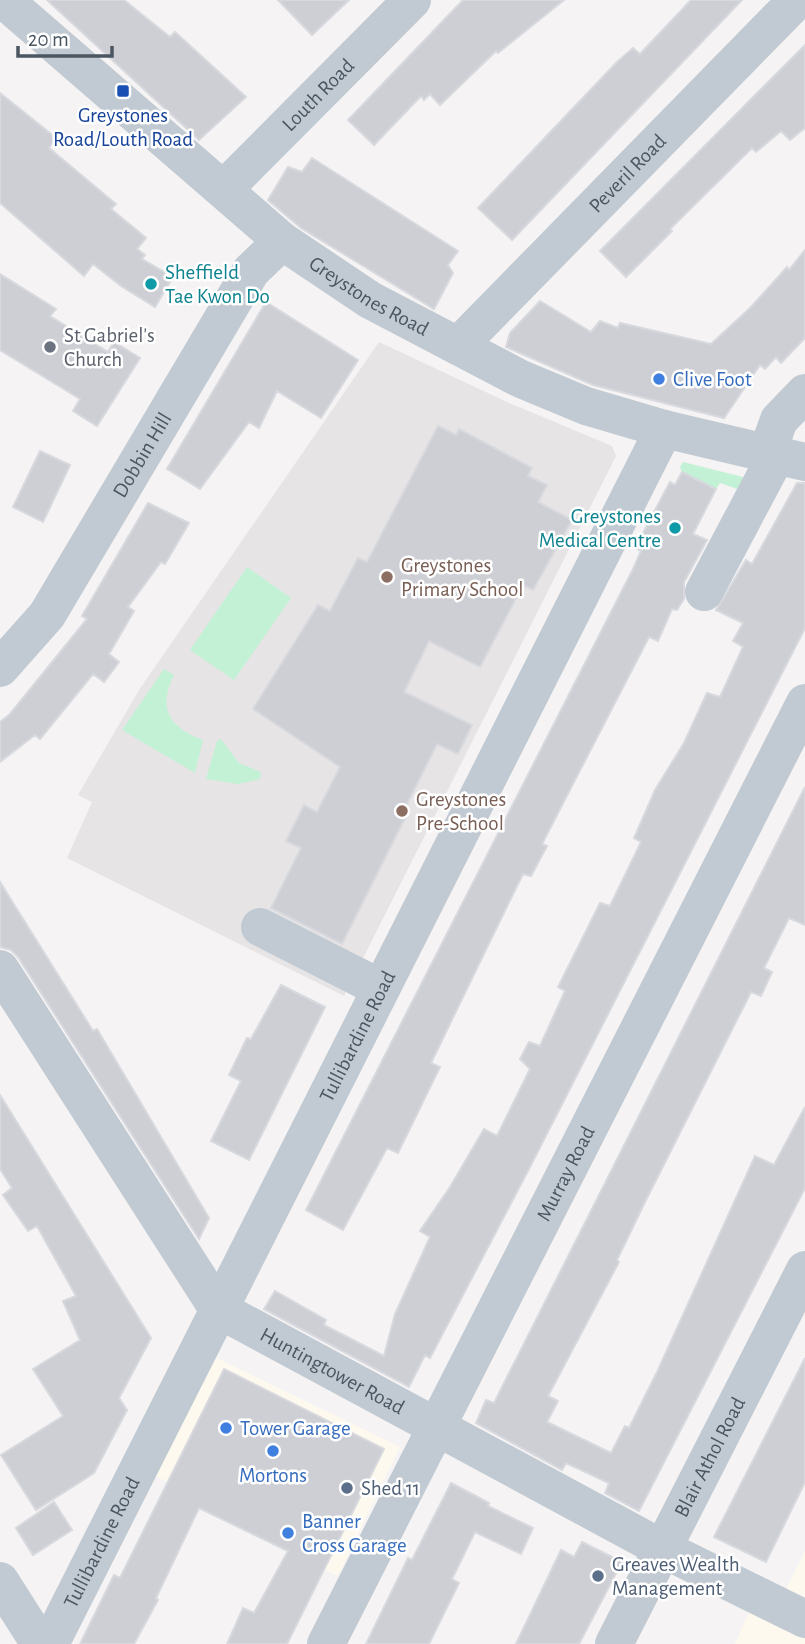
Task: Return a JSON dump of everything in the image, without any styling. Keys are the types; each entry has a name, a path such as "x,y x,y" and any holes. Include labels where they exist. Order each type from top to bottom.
{"street":[{"name":"Louth Road","path":"224,189 412,0"},
{"name":"Peveril Road","path":"457,346 797,0"},
{"name":"Greystones Road","path":"12,9 282,241 370,300 521,379 586,406 664,429 783,457"},
{"name":"Dobbin Hill","path":"0,667 47,615 251,271 282,241"},
{"path":"704,592 783,457 779,420 805,393"},
{"name":"Tullibardine Road","path":"50,1644 664,429"},
{"name":"Murray Road","path":"326,1644 805,703"},
{"path":"260,927 380,988"},
{"name":"Huntingtower Road","path":"0,969 218,1309 661,1548 805,1619"},
{"name":"Blair Athol Road","path":"614,1644 805,1270"},
{"path":"0,1581 40,1644"}],"shaded area":[{"name":"Greystones Primary School","path":"379,342 507,402 612,446 616,456 344,996 67,858 92,802 78,795 139,690"},
{"path":"211,1355 400,1447 338,1576 214,1516 218,1506 153,1475"},
{"path":"805,1551 805,1644 735,1644 754,1600 775,1610"}],"green space":[{"path":"683,462 747,478 740,490 720,483 716,489 682,472 680,467"},
{"path":"247,567 291,598 234,680 190,650"},
{"path":"164,669 174,675 167,698 170,716 182,730 203,740 195,773 122,730"},
{"path":"221,739 239,763 261,772 260,779 238,784 206,779 217,741"}],"building":[{"path":"47,0 124,0 170,37 175,32 246,97 199,140"},
{"path":"278,0 349,0 312,35"},
{"path":"463,0 564,0 498,53 496,51 440,105 430,94 424,100 421,96 374,145 348,120"},
{"path":"691,0 742,0 512,240 478,208 617,62 633,48 640,54"},
{"path":"805,45 805,128 790,140 781,131 756,152 752,148 626,277 600,251"},
{"path":"0,93 56,138 49,148 116,204 111,209 146,238 137,249 145,255 142,259 173,277 155,307 121,286 93,264 84,276 0,203"},
{"path":"312,158 458,251 448,265 453,273 434,309 301,228 268,200 288,167 302,172"},
{"path":"805,250 805,338 781,363 776,357 765,369 760,365 724,418 593,385 506,347 510,333 540,301 591,332 600,321 618,328 620,323 711,344 750,308 787,267 789,270"},
{"name":"St Gabriel's Church","path":"0,274 56,309 50,316 108,352 114,342 140,358 97,426 73,411 80,399 0,350"},
{"path":"266,302 358,360 321,418 277,391 259,428 249,422 200,489 167,469"},
{"path":"438,426 456,435 459,429 532,468 528,476 547,485 538,502 572,520 533,590 523,585 480,667 429,641 404,692 472,725 458,754 437,744 402,814 406,816 342,944 271,908 301,848 286,841 304,805 317,812 340,767 253,709 318,605 330,611 358,558 367,562"},
{"path":"40,451 70,465 43,522 13,507"},
{"path":"682,472 716,489 693,534 707,540 684,582 684,599 677,610 672,609 658,641 649,637 542,844 547,846 531,876 523,874 496,929 431,1063 440,1067 398,1153 387,1148 343,1230 306,1210 633,569 641,551 635,548 670,482 675,485"},
{"path":"797,483 805,483 805,628 530,1167 430,1358 425,1355 409,1387 264,1309 275,1291 326,1320 324,1325 384,1356 395,1314 430,1237 420,1231 484,1129 497,1136 530,1069 520,1059 529,1042 540,1046 565,991 558,987 600,903 610,906 641,842 634,838 655,790 684,743 707,693 720,697 743,647 733,641 743,623 716,610 746,560 752,564"},
{"path":"148,503 189,523 165,564 161,562 128,607 134,611 109,654 119,662 104,682 93,674 40,739 35,735 0,762 0,722 10,714 87,619 82,616"},
{"path":"805,787 805,925 789,918 764,968 772,972 761,996 751,992 645,1202 617,1260 619,1262 548,1396 558,1401 547,1422 611,1453 625,1426 629,1428 658,1370 755,1156 774,1165 805,1107 805,1188 639,1511 605,1493 609,1483 566,1463 562,1470 476,1423 486,1400 494,1403"},
{"path":"0,882 93,1031 97,1029 209,1218 199,1239 18,957 11,950 0,947"},
{"path":"281,985 325,1007 249,1160 211,1141 241,1081 229,1075 247,1038 251,1039"},
{"path":"0,1095 151,1338 119,1398 127,1410 94,1473 36,1510 1,1455 63,1416 33,1369 80,1340 63,1301 76,1296 37,1226 28,1231 3,1195 12,1188 0,1169"},
{"path":"805,1358 805,1482 766,1562 714,1537"},
{"path":"224,1369 384,1449 287,1644 227,1644 243,1608 254,1613 288,1551 199,1508 156,1598 158,1600 134,1644 80,1644 114,1575 120,1578"},
{"path":"451,1483 489,1503 488,1506 533,1528 521,1554 475,1532 452,1579 459,1583 429,1644 366,1644 408,1558 412,1560"},
{"path":"54,1502 72,1530 33,1555 16,1528"},
{"path":"582,1542 622,1562 579,1644 516,1644 561,1550 574,1557"}],"place":[{"name":"Greystones Road/Louth Road","path":"123,91"},
{"name":"Sheffield Tae Kwon Do","path":"151,284"},
{"name":"St Gabriel's Church","path":"50,347"},
{"name":"Clive Foot","path":"659,379"},
{"name":"Greystones Medical Centre","path":"675,528"},
{"name":"Greystones Primary School","path":"387,577"},
{"name":"Greystones Pre-School","path":"402,811"},
{"name":"Tower Garage","path":"226,1428"},
{"name":"Mortons","path":"273,1451"},
{"name":"Shed 11","path":"347,1488"},
{"name":"Banner Cross Garage","path":"288,1533"},
{"name":"Greaves Wealth Management","path":"598,1576"}]}
